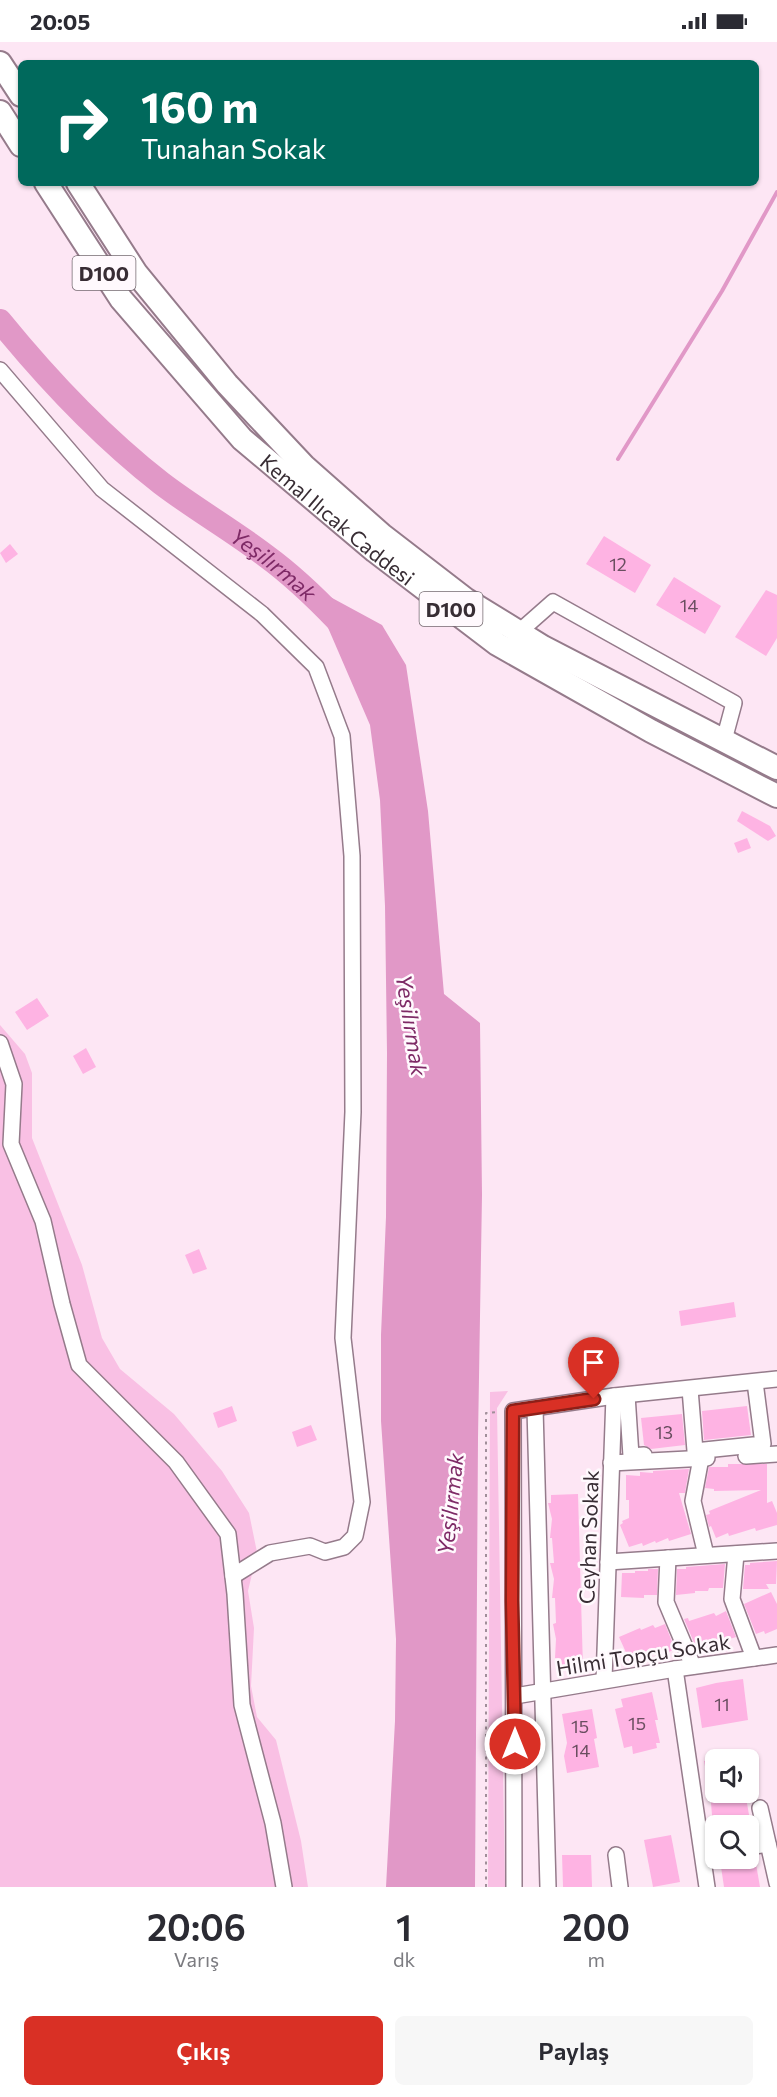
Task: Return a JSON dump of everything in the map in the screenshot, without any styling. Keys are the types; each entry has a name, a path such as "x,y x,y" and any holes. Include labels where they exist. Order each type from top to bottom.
{"highway":[{"path":"0,63 18,90"},
{"path":"0,112 18,140"},
{"name":"Kemal Ilıcak Caddesi","path":"48,186 122,299 242,440 375,550 497,644 651,731 777,796"},
{"name":"Kemal Ilıcak Caddesi","path":"80,186 136,273 227,384 304,466 382,535 465,599 543,647 777,768"}],"street":[{"path":"0,370 102,489 262,614 316,667 342,736 352,856 352,1112 343,1338 362,1502 355,1536 344,1547 325,1552 310,1546 270,1553 233,1575"},
{"path":"519,632 553,602 734,704 724,740"},
{"path":"0,1043 14,1084 11,1144 43,1221 79,1365 176,1462 228,1534 242,1705 273,1823 284,1887"},
{"path":"514,1887 513,1411 621,1396 755,1382 776,1382"},
{"path":"611,1463 764,1444 755,1382"},
{"path":"690,1389 698,1454 693,1501 706,1555"},
{"path":"621,1396 631,1456 777,1454"},
{"name":"Ceyhan Sokak","path":"604,1680 611,1463 621,1396"},
{"path":"535,1408 548,1887"},
{"path":"608,1562 777,1551"},
{"path":"735,1554 732,1599 754,1658"},
{"path":"668,1558 666,1602 693,1666"},
{"name":"Hilmi Topçu Sokak","path":"515,1696 693,1666 777,1655"},
{"path":"675,1669 707,1887"},
{"path":"760,1808 777,1883"},
{"path":"759,1845 768,1844"},
{"path":"616,1855 620,1887"}],"path":[{"path":"486,1887 486,1413 513,1411"}],"shaded area":[{"path":"0,1025 25,1054 32,1073 32,1138 82,1265 102,1338 120,1369 174,1414 222,1471 249,1513 260,1567 252,1574 248,1591 254,1628 251,1686 257,1717 276,1740 301,1841 308,1887 0,1887"},
{"path":"508,1391 497,1408 505,1887 488,1887 490,1392"}],"water":[{"path":"310,586 382,625 406,665 428,811 444,994 480,1023 482,1195 475,1887 386,1887 395,1721 396,1639 381,1421 387,1053 385,906 380,800 370,725"}],"building":[{"path":"604,536 651,565 635,593 586,564"},
{"path":"10,544 18,554 6,563 0,553"},
{"path":"674,577 721,606 705,634 656,605"},
{"path":"766,590 777,595 777,638 766,656 735,637"},
{"path":"742,811 770,826 776,836 768,841 737,821"},
{"path":"747,838 751,848 738,853 734,843"},
{"path":"37,998 49,1016 27,1030 15,1012"},
{"path":"86,1048 96,1067 83,1074 73,1056"},
{"path":"199,1249 207,1269 193,1274 185,1255"},
{"path":"734,1302 736,1317 681,1326 679,1311"},
{"path":"232,1406 237,1421 218,1428 213,1413"},
{"path":"747,1406 751,1435 704,1440 702,1411"},
{"path":"682,1414 685,1445 651,1449 644,1445 641,1418"},
{"path":"311,1425 317,1440 297,1447 292,1432"},
{"path":"728,1464 767,1464 767,1503 772,1501 777,1513 777,1525 756,1531 755,1528 729,1536 728,1533 716,1538 711,1526 709,1527 706,1515 710,1514 709,1511 761,1490 714,1491 714,1489 705,1488 709,1467 728,1467"},
{"path":"689,1469 685,1493 679,1493 691,1534 669,1541 668,1538 643,1546 642,1543 629,1547 620,1525 622,1521 629,1518 626,1475 640,1476 640,1472"},
{"path":"578,1494 583,1668 559,1669 559,1658 555,1658 556,1639 553,1624 556,1623 555,1598 552,1598 554,1579 550,1563 554,1563 552,1538 550,1538 552,1519 548,1503 551,1503 551,1495"},
{"path":"777,1561 776,1584 766,1584 769,1589 743,1589 745,1565"},
{"path":"725,1564 723,1588 709,1588 708,1591 676,1595 677,1569"},
{"path":"648,1569 658,1569 657,1595 644,1595 644,1598 621,1597 622,1573 648,1571"},
{"path":"771,1592 777,1604 777,1629 765,1634 764,1631 756,1634 744,1604"},
{"path":"726,1611 736,1637 730,1639 728,1636 703,1645 702,1642 695,1645 684,1619 688,1618 689,1621 714,1613 716,1616"},
{"path":"665,1624 675,1649 669,1652 667,1648 629,1659 619,1637 640,1628 641,1630 653,1625 655,1628"},
{"path":"743,1679 748,1720 702,1728 696,1688"},
{"path":"652,1692 660,1743 656,1743 657,1748 633,1754 632,1746 624,1748 615,1709 623,1707 621,1699"},
{"path":"592,1709 599,1767 567,1773 564,1756 567,1743 562,1714"},
{"path":"711,1803 747,1803 749,1815 712,1815"},
{"path":"671,1835 680,1882 653,1887 644,1840"},
{"path":"562,1855 591,1855 592,1887 563,1887"},
{"path":"721,1869 757,1869 760,1887 724,1887"}],"waterway":[{"path":"618,459 722,291 777,192"},
{"name":"Yeşilırmak","path":"0,321 56,386 117,446 174,493 276,563 337,620"}],"route":[{"path":"515,1744 512,1601 513,1411 594,1399"}]}
